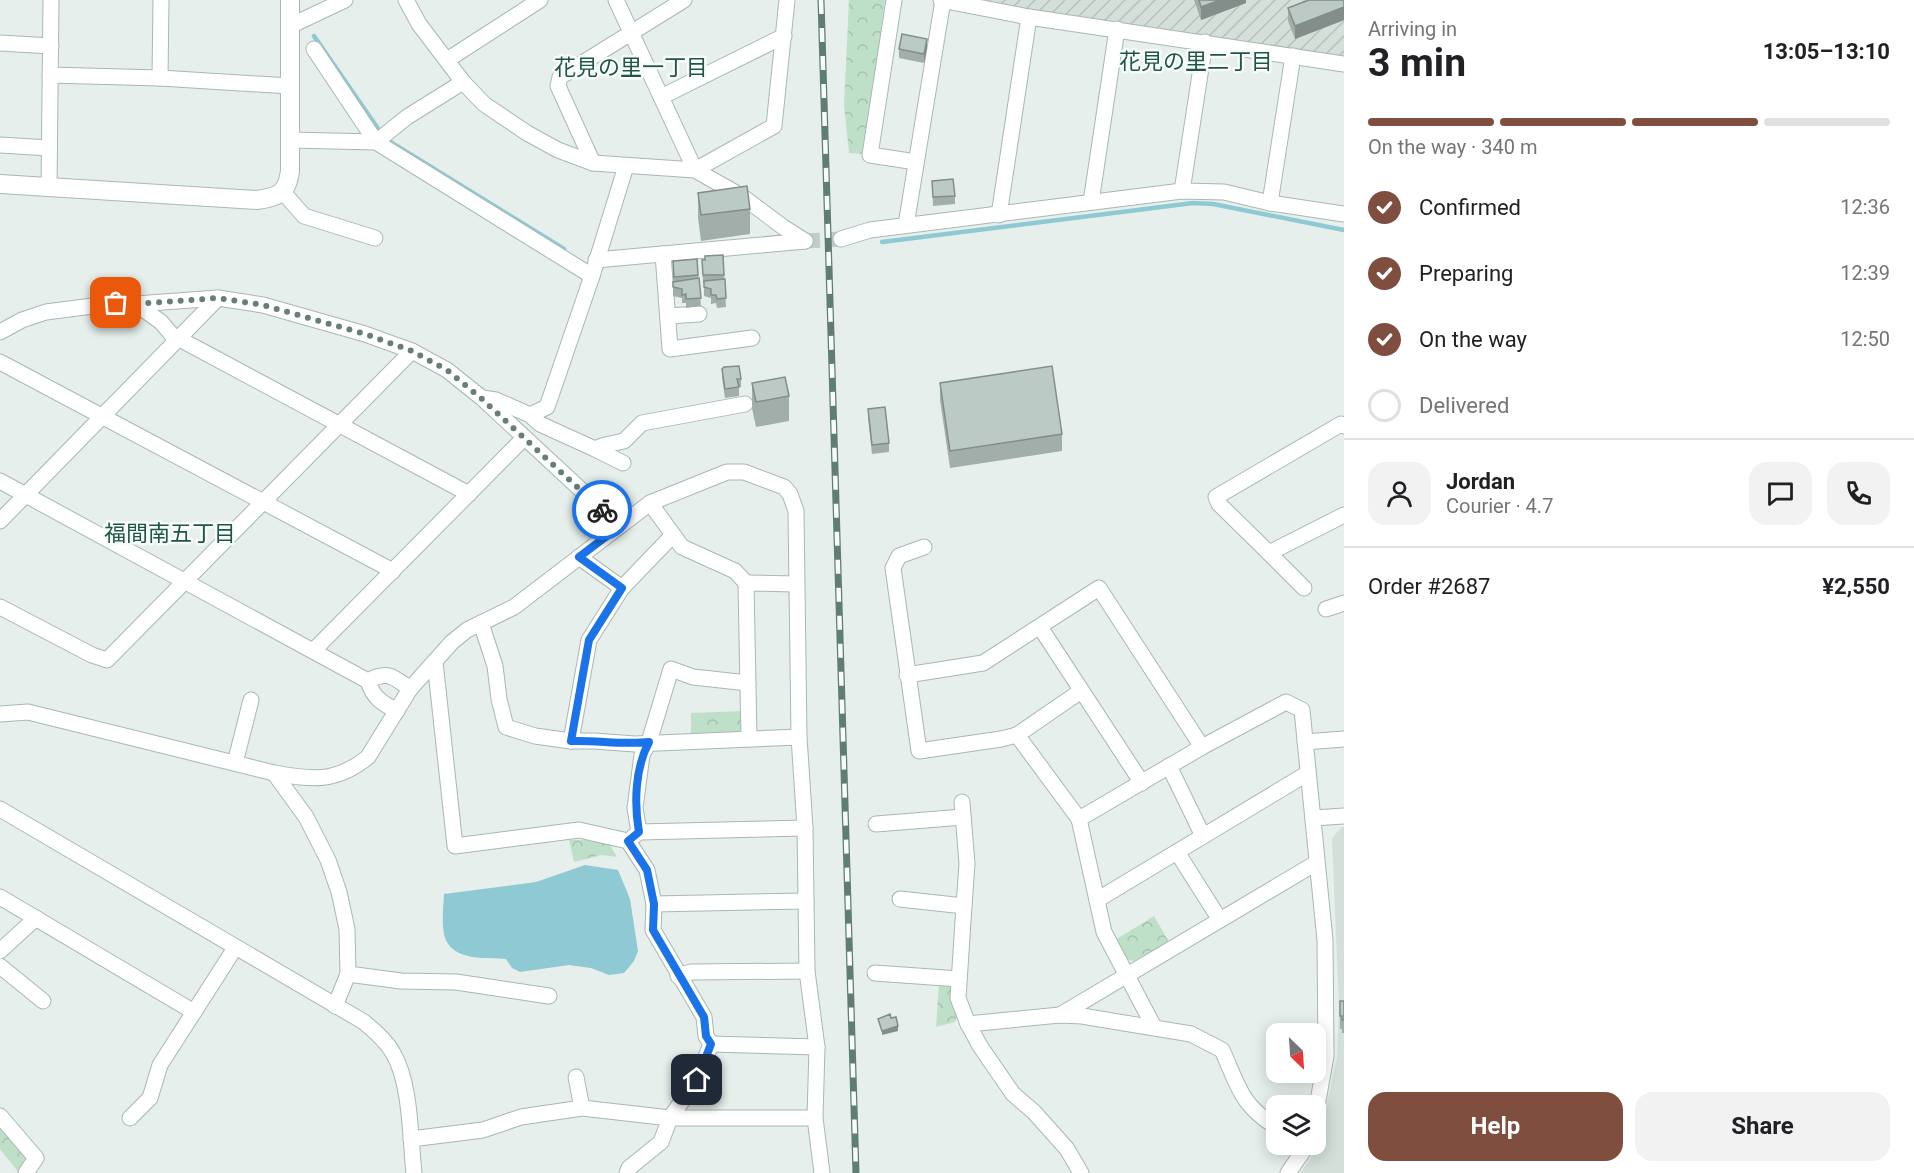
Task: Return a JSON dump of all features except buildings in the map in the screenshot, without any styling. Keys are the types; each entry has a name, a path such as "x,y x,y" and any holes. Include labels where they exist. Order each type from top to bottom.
{"street":[{"path":"49,188 51,0"},
{"path":"160,78 161,0"},
{"path":"0,184 256,200 272,198 283,192 289,177 290,0"},
{"path":"290,26 345,0"},
{"path":"406,0 419,24 463,82 484,104 527,133 558,150 593,163 695,170 742,197 805,241 596,260"},
{"path":"447,60 540,0"},
{"path":"616,0 695,170"},
{"path":"593,163 558,86 560,77 684,0"},
{"path":"695,170 774,126 787,0"},
{"path":"894,0 870,155 916,162"},
{"path":"906,225 942,0 1029,16 1344,64"},
{"path":"999,215 1029,16"},
{"path":"1091,202 1117,28"},
{"path":"661,98 784,36"},
{"path":"1182,191 1204,42"},
{"path":"0,43 51,46"},
{"path":"314,49 376,142 592,276"},
{"path":"1270,203 1293,56"},
{"path":"50,75 160,78 290,86"},
{"path":"290,141 376,142 407,117 463,82"},
{"path":"0,145 49,148"},
{"path":"530,415 547,406 592,276 626,166"},
{"path":"841,239 870,230 1182,191 1224,192 1270,203 1344,214"},
{"path":"283,192 304,216 375,238"},
{"path":"663,254 670,349 752,338"},
{"path":"0,521 218,298"},
{"path":"0,332 22,320 46,312 116,303 136,304 218,298 263,305 365,334 412,351 447,370 482,399 620,526"},
{"path":"136,304 161,322 178,339 469,494"},
{"path":"668,316 699,314"},
{"path":"0,606 92,655 107,660 412,351"},
{"path":"0,362 393,571"},
{"path":"482,399 496,400 530,415 540,424 623,463"},
{"path":"595,450 605,445 624,441 642,423 745,404"},
{"path":"1304,588 1219,504 1216,497 1341,424 1344,426"},
{"path":"314,650 524,438"},
{"path":"0,714 28,712 274,773 306,779 324,778 360,764 368,757 410,689 452,642 467,630 514,607 650,503 727,472 744,472 784,487 790,494 796,511 799,737 805,828 807,971 817,1047 815,1118 822,1173"},
{"path":"0,481 368,681 372,693 398,711"},
{"path":"650,503 682,547 735,571 746,583 749,739"},
{"path":"1269,553 1344,515"},
{"path":"571,741 589,640 622,588 673,536"},
{"path":"924,547 899,556 893,568 919,752 1017,735 1081,691"},
{"path":"579,557 622,588"},
{"path":"746,583 796,584"},
{"path":"907,675 983,663 1099,588 1202,747"},
{"path":"1326,609 1344,603"},
{"path":"481,623 495,666 499,699 506,727 535,736 571,741 635,744 799,737"},
{"path":"1040,627 1142,783"},
{"path":"435,662 455,846 579,830 634,837 805,828"},
{"path":"711,1044 706,1036 704,1017 653,930 654,904 647,870 634,837 635,808 642,755 649,742 671,669 693,677 748,683"},
{"path":"368,681 380,674 388,675 410,689"},
{"path":"235,763 251,700"},
{"path":"1078,819 1202,747 1286,702 1302,710 1325,940 1326,1056 1319,1095"},
{"path":"1017,735 1078,819 1104,932 1154,1027"},
{"path":"1305,742 1344,739"},
{"path":"1169,766 1203,836"},
{"path":"274,773 306,817 328,860 339,892 347,929 348,974 335,1006"},
{"path":"1097,900 1308,773"},
{"path":"0,809 364,1022 380,1036 393,1052 404,1075 414,1173"},
{"path":"876,824 962,809 967,864 958,998 980,1046 1012,1094 1034,1112 1068,1149 1081,1173"},
{"path":"1313,819 1344,816"},
{"path":"1177,852 1220,920"},
{"path":"1060,1015 1316,863"},
{"path":"0,897 194,1012"},
{"path":"900,898 964,906"},
{"path":"654,904 806,901"},
{"path":"0,951 36,918"},
{"path":"130,1118 150,1098 160,1065 235,948"},
{"path":"0,966 43,1001"},
{"path":"678,976 691,972 807,971"},
{"path":"875,973 959,979"},
{"path":"348,974 401,981 456,982 549,996"},
{"path":"968,1024 1060,1015 1082,1016 1191,1034 1222,1050 1243,1099 1266,1120"},
{"path":"711,1044 817,1047"},
{"path":"627,1173 629,1168 661,1142 670,1119 697,1080 711,1044"},
{"path":"576,1077 582,1108"},
{"path":"411,1139 483,1130 521,1117 582,1108 670,1119 815,1118"},
{"path":"0,1116 36,1158 26,1173"},
{"path":"1288,1173 1300,1155"}],"shaded area":[{"path":"966,0 1344,0 1344,59"},
{"path":"1344,827 1344,1173 1300,1173 1314,1155 1326,1155 1326,1107 1337,1058 1339,1008 1332,838"}],"green space":[{"path":"849,0 885,0 864,154 849,153 844,105"},
{"path":"743,711 743,728 737,733 691,735 691,713"},
{"path":"569,840 585,840 610,845 617,857 602,855 574,862"},
{"path":"1154,916 1169,942 1134,961 1127,960 1115,940"},
{"path":"939,984 951,985 951,1002 957,1016 955,1022 936,1027"},
{"path":"0,1127 25,1154 27,1160 19,1173 0,1149"}],"water":[{"path":"585,865 618,870 630,899 638,951 634,961 624,973 609,975 591,968 569,965 520,972 512,968 506,959 468,956 457,952 446,939 443,930 444,894 536,882"}],"waterway":[{"path":"314,36 379,130 392,143 564,249"},
{"path":"882,242 1193,203 1213,204 1344,230"}],"tunnel":[{"path":"805,241 841,239"}],"railway":[{"path":"821,0 856,1173"}],"way so far":[{"path":"116,303 136,304 218,298 263,305 365,334 412,351 447,370 482,399 602,510"}],"district":[{"name":"花見の里二丁目","path":"1196,61"},
{"name":"花見の里一丁目","path":"631,67"},
{"name":"福間南五丁目","path":"170,533"}],"route":[{"path":"602,510 620,526 579,557 622,588 589,640 571,741 635,744 649,742 642,755 635,808 639,832 628,841 647,870 654,904 653,930 704,1017 706,1036 711,1044 697,1080"}]}
